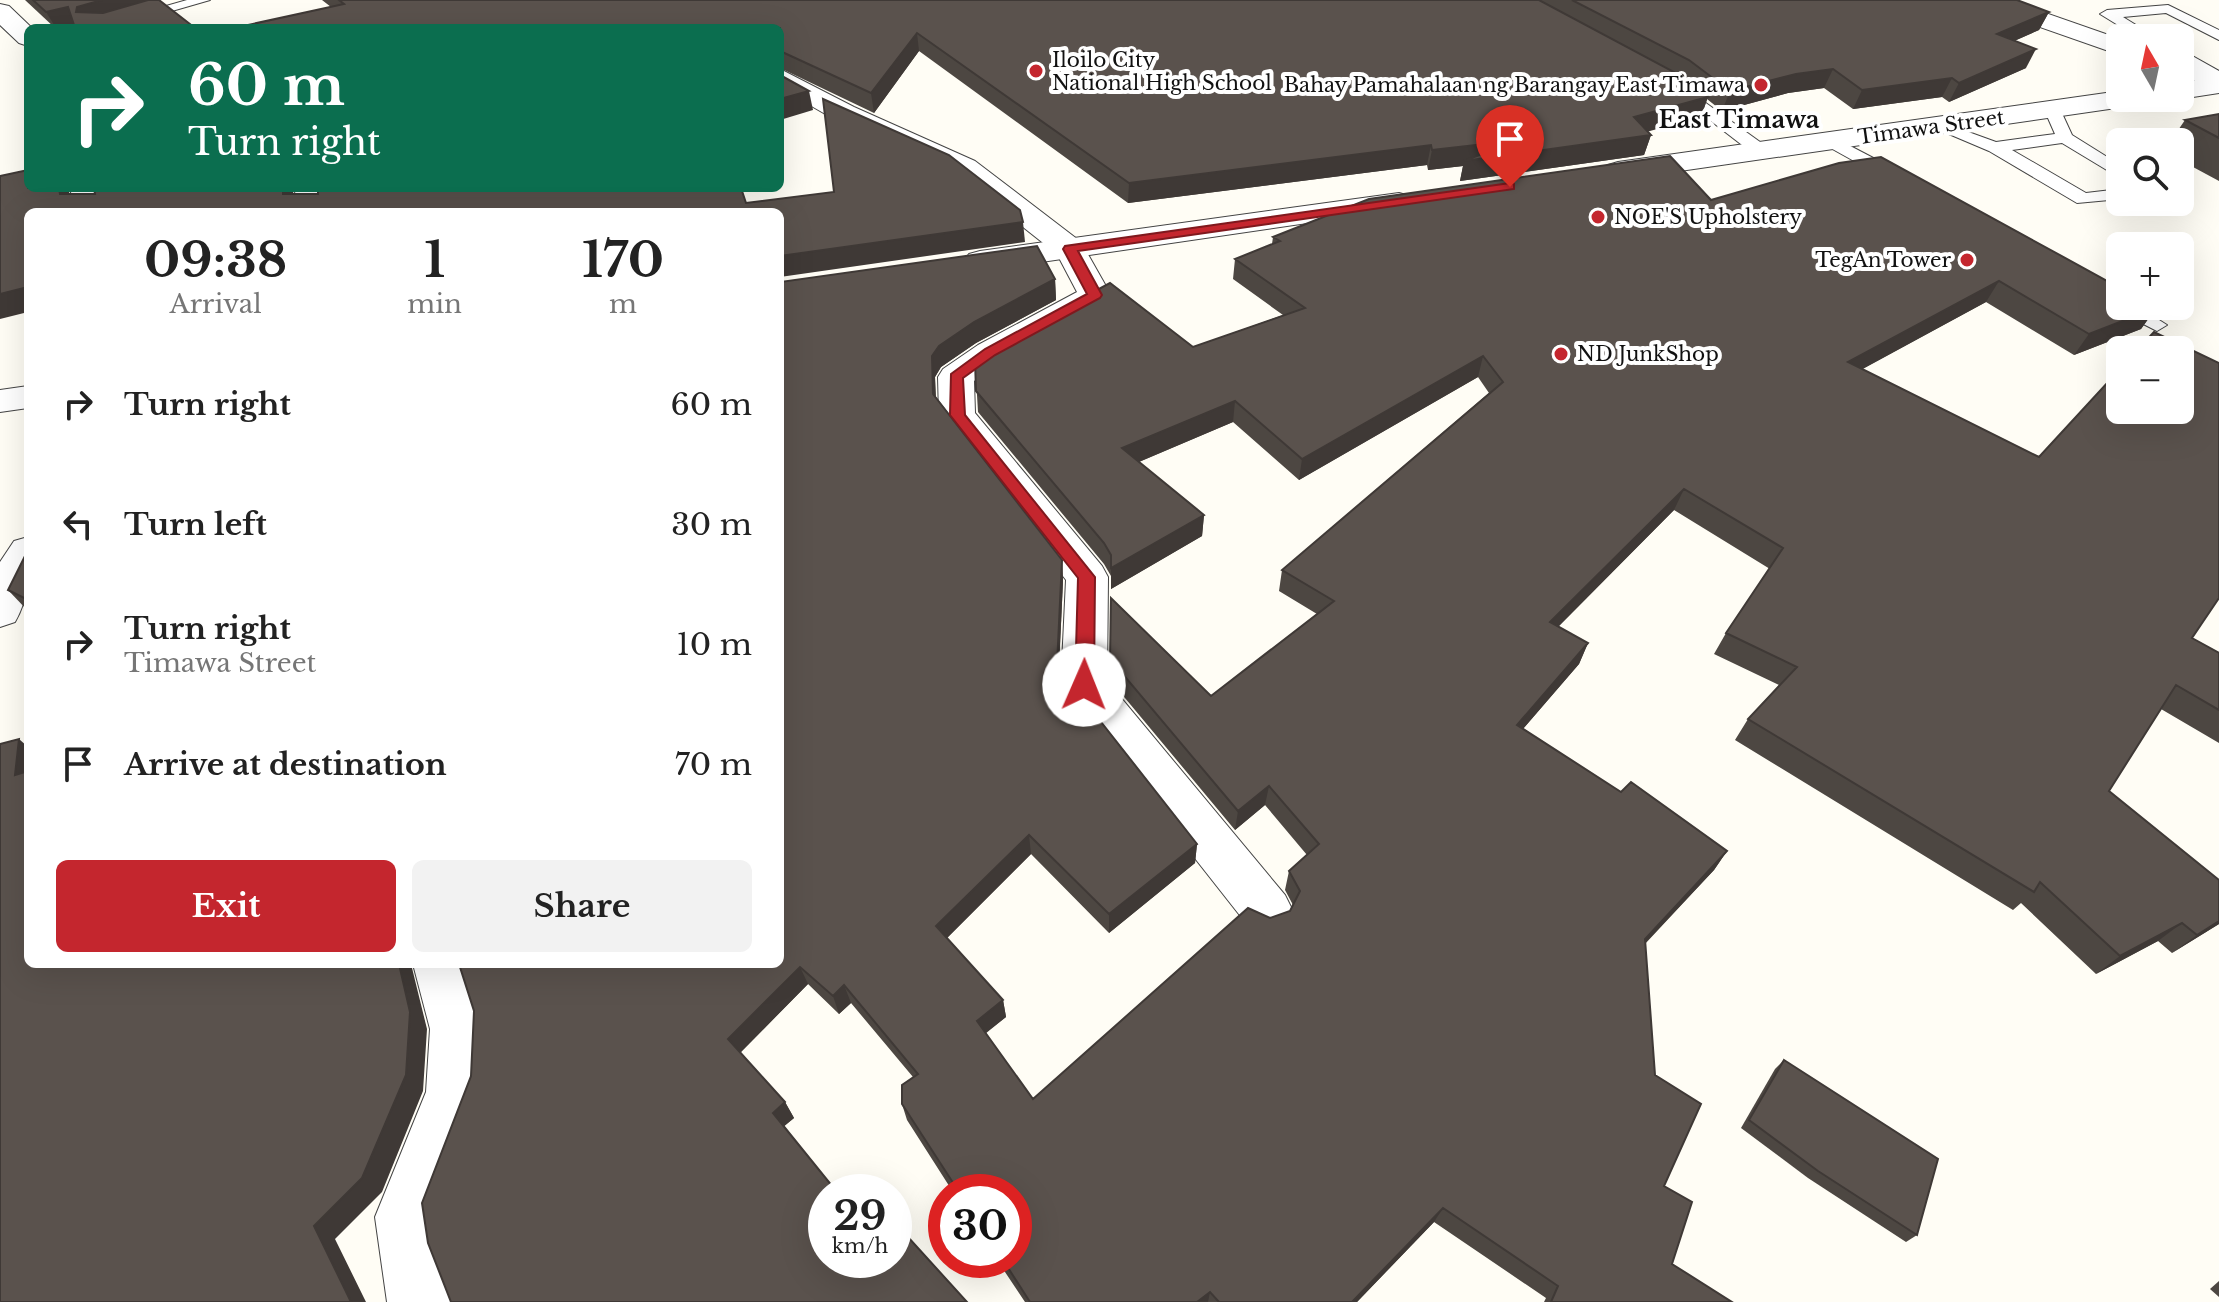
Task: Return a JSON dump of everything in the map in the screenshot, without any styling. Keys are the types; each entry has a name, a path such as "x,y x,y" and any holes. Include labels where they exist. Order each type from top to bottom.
{"street":[{"path":"1985,0 2106,42"},
{"path":"0,11 24,34"},
{"path":"2194,67 2219,81"},
{"path":"784,79 844,113 965,167 1070,249 1095,295 990,352 956,377 957,415 1087,577 1084,685 1267,911"},
{"path":"2194,87 2219,81"},
{"name":"Timawa Street","path":"1588,175 2106,101"},
{"path":"948,266 1431,198"},
{"path":"0,401 24,398"},
{"path":"24,557 10,580 0,613 24,631"},
{"path":"419,1302 406,1217 455,1092 458,1029 441,968"}],"lane":[{"path":"111,24 203,0"},
{"path":"2125,24 2107,14 2162,8 2219,36"},
{"path":"2194,56 2207,53"},
{"path":"1661,78 1675,85 1761,151"},
{"path":"2052,109 2065,138 2106,164"},
{"path":"1938,126 1995,147 2083,199 2106,196"},
{"path":"1995,147 2065,138"},
{"path":"1833,142 1915,188"},
{"path":"2148,320 2157,325"}],"building":[{"path":"33,0 102,0 77,7 76,12 103,13 148,0 159,0 190,24 74,24 68,7 46,12"},
{"path":"339,0 1539,0 1674,72 1708,97 1634,117 1651,135 1464,161 1495,149 1493,143 1432,150 1431,145 1129,183 917,33 871,93 784,53 784,24 252,24 344,4"},
{"path":"1572,0 2017,0 2049,12 1997,34 2036,49 1959,83 1952,78 1862,90 1833,69 1796,74 1730,91 1689,60"},
{"path":"784,77 809,91 784,98"},
{"path":"823,99 949,155 1020,210 1023,222 784,255 784,208 24,208 24,288 0,294 0,176 24,171 24,192 60,194 742,192 746,203 834,192"},
{"path":"2219,114 2219,138 2185,120"},
{"path":"1670,156 1711,200 1839,163 1881,157 2106,280 2106,320 2125,320 2089,334 1999,281 1848,362 2039,457 2106,384 2106,424 2194,424 2194,351 2219,363 2219,598 2192,638 2219,653 2219,710 2176,685 2109,791 2219,880 2219,921 2197,935 2182,923 2120,956 2040,882 2034,892 1748,719 1797,667 1726,633 1783,548 1684,489 1550,622 1588,643 1517,725 1621,792 1631,782 1727,851 1645,939 1655,1075 1701,1104 1664,1186 1692,1202 1672,1264 1732,1302 1551,1302 1558,1286 1443,1208 1352,1302 1219,1302 1210,1292 1197,1302 1030,1302 1015,1278 1032,1278 1032,1174 947,1174 902,1104 902,1085 918,1074 844,985 833,996 800,967 728,1039 785,1102 773,1113 822,1174 808,1174 808,1278 912,1278 912,1241 928,1259 928,1278 945,1278 967,1302 451,1302 428,1243 422,1203 471,1076 474,1011 460,968 784,968 784,281 1037,246 1055,279 974,322 939,346 932,356 933,394 1062,560 1057,666 1197,844 1109,914 1029,835 936,926 1003,1000 977,1021 1033,1099 1248,908 1270,918 1290,911 1300,891 1289,871 1319,844 1269,786 1238,811 1110,659 1111,598 1211,696 1334,601 1282,570 1503,382 1483,356 1302,459 1235,401 1122,448 1204,515 1111,568 1111,555 1104,543 976,391 975,361 1002,341 1110,283 1193,347 1305,308 1235,259 1280,241 1273,237 1369,199"},
{"path":"24,558 24,598 8,590"},
{"path":"19,739 15,775 24,772 24,968 400,968 410,1012 406,1075 362,1178 314,1226 351,1302 0,1302 0,744"},
{"path":"1784,1060 1938,1159 1917,1235 1818,1171 1749,1120"}],"place":[{"name":"Iloilo City National High School","path":"1036,71"},
{"name":"Bahay Pamahalaan ng Barangay East Timawa","path":"1761,85"},
{"name":"NOE'S Upholstery","path":"1598,217"},
{"name":"TegAn Tower","path":"1967,260"},
{"name":"ND JunkShop","path":"1561,354"}],"district":[{"name":"East Timawa","path":"1739,119"}],"route":[{"path":"1084,685 1087,577 957,415 956,377 990,352 1095,295 1070,249 1510,187"}]}
